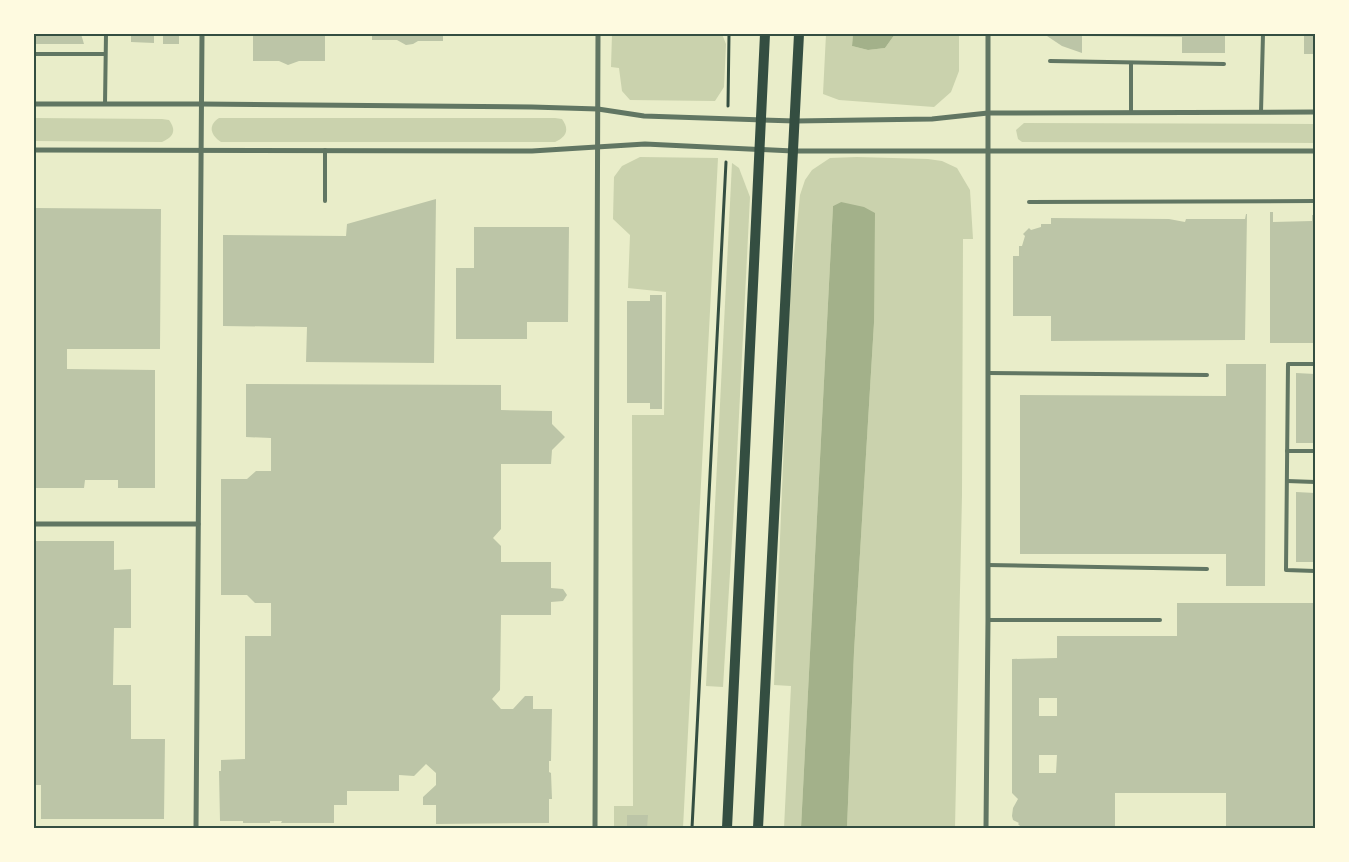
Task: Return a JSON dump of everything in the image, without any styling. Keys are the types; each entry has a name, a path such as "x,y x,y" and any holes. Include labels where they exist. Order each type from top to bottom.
{"main road":[{"path":"727,828 764,34"},
{"path":"758,828 799,34"}],"street":[{"path":"196,828 202,34"},
{"path":"595,828 598,34"},
{"path":"986,828 988,34"},
{"path":"34,104 532,107 598,109 644,116 794,121 932,119 988,113 1315,112"},
{"path":"34,150 532,151 645,144 793,151 1315,150"},
{"path":"34,524 198,524"}],"lane":[{"path":"105,104 106,34"},
{"path":"1261,112 1263,34"},
{"path":"34,54 105,54"},
{"path":"1050,61 1224,64"},
{"path":"1131,63 1131,112"},
{"path":"325,150 325,201"},
{"path":"1029,202 1315,201"},
{"path":"1315,364 1288,364 1286,570 1315,571"},
{"path":"988,373 1207,375"},
{"path":"1287,451 1315,451"},
{"path":"1287,482 1315,482"},
{"path":"988,565 1207,569"},
{"path":"988,620 1160,620"}],"path":[{"path":"727,120 730,34"},
{"path":"692,828 727,149"}],"shaded area":[{"path":"612,34 722,34 726,44 724,87 715,101 630,100 622,91 619,68 611,67"},
{"path":"826,34 853,34 852,46 868,50 885,48 895,34 959,34 959,71 951,92 934,107 839,100 823,94"},
{"path":"853,34 895,34 885,48 868,50 852,46"},
{"path":"34,118 162,119 169,120 173,127 173,133 162,142 34,141"},
{"path":"219,118 555,118 562,119 566,127 566,133 555,142 221,142 212,130 213,124"},
{"path":"1024,123 1315,124 1315,143 1022,142 1018,139 1016,130"},
{"path":"640,157 718,158 683,828 614,828 614,806 633,806 632,415 664,415 666,292 628,288 630,235 613,219 614,177 622,166"},
{"path":"857,157 942,161 957,168 970,190 973,239 963,239 962,495 955,828 847,828 854,652 874,323 841,202 833,206 801,828 784,828 791,686 774,685 790,295 800,195 805,180 812,170 830,158"},
{"path":"732,163 739,168 750,197 723,687 706,686"},
{"path":"841,202 864,207 875,213 874,323 854,652 847,828 801,828 833,206"}],"building":[{"path":"34,34 81,34 84,44 34,44"},
{"path":"131,34 154,34 154,43 131,42"},
{"path":"163,34 179,34 179,44 163,44"},
{"path":"237,34 342,34 342,36 325,36 325,61 299,61 288,65 279,61 253,61 253,36 237,36"},
{"path":"372,34 443,34 443,41 418,41 406,45 397,40 372,40"},
{"path":"1044,34 1225,34 1225,53 1182,53 1182,37 1082,36 1082,53 1062,46"},
{"path":"1304,34 1315,34 1315,54 1304,54"},
{"path":"436,199 434,363 306,362 307,327 223,326 223,235 346,236 347,224"},
{"path":"34,208 161,209 160,349 67,349 67,369 155,370 155,488 118,488 118,480 85,480 84,488 34,488"},
{"path":"1270,212 1273,212 1273,222 1312,221 1312,215 1315,215 1315,343 1270,343"},
{"path":"1246,214 1245,340 1051,341 1051,316 1013,316 1013,256 1019,256 1019,246 1022,246 1025,236 1023,234 1029,228 1031,230 1041,227 1041,224 1051,224 1051,218 1169,219 1185,222 1186,219 1245,219"},
{"path":"474,227 569,227 568,322 527,322 527,339 456,339 456,268 474,268"},
{"path":"650,295 662,295 662,409 650,409 650,403 627,403 627,301 650,301"},
{"path":"1226,364 1266,364 1265,586 1226,586 1226,554 1020,554 1020,395 1226,396"},
{"path":"1296,373 1315,374 1315,443 1296,443"},
{"path":"246,384 501,385 501,410 552,411 552,424 565,437 552,450 551,464 501,464 501,529 493,538 501,546 501,562 551,562 551,588 563,589 567,595 563,601 551,602 551,615 501,615 500,690 492,699 501,709 513,709 525,696 533,696 533,709 552,709 549,772 551,773 552,799 549,799 549,823 436,824 436,805 423,805 423,797 436,785 436,773 426,764 414,776 399,775 399,791 347,791 347,805 334,805 334,823 281,823 282,821 270,821 270,823 243,823 243,821 220,821 219,771 221,771 221,760 245,759 245,636 271,636 271,603 255,603 247,595 221,595 221,479 247,479 256,471 271,471 271,438 246,437"},
{"path":"1296,492 1315,493 1315,562 1296,562"},
{"path":"34,541 114,541 114,570 131,569 131,628 114,628 113,685 131,685 131,739 165,739 164,819 41,819 41,785 34,785"},
{"path":"1177,603 1315,603 1315,828 1226,828 1226,793 1115,793 1115,828 1022,828 1019,823 1013,820 1012,816 1013,808 1018,799 1012,793 1012,659 1057,658 1057,636 1177,636","holes":["1039,698 1057,698 1057,716 1039,716","1039,755 1057,755 1056,773 1039,773"]},
{"path":"627,815 648,815 647,828 627,828"}]}
